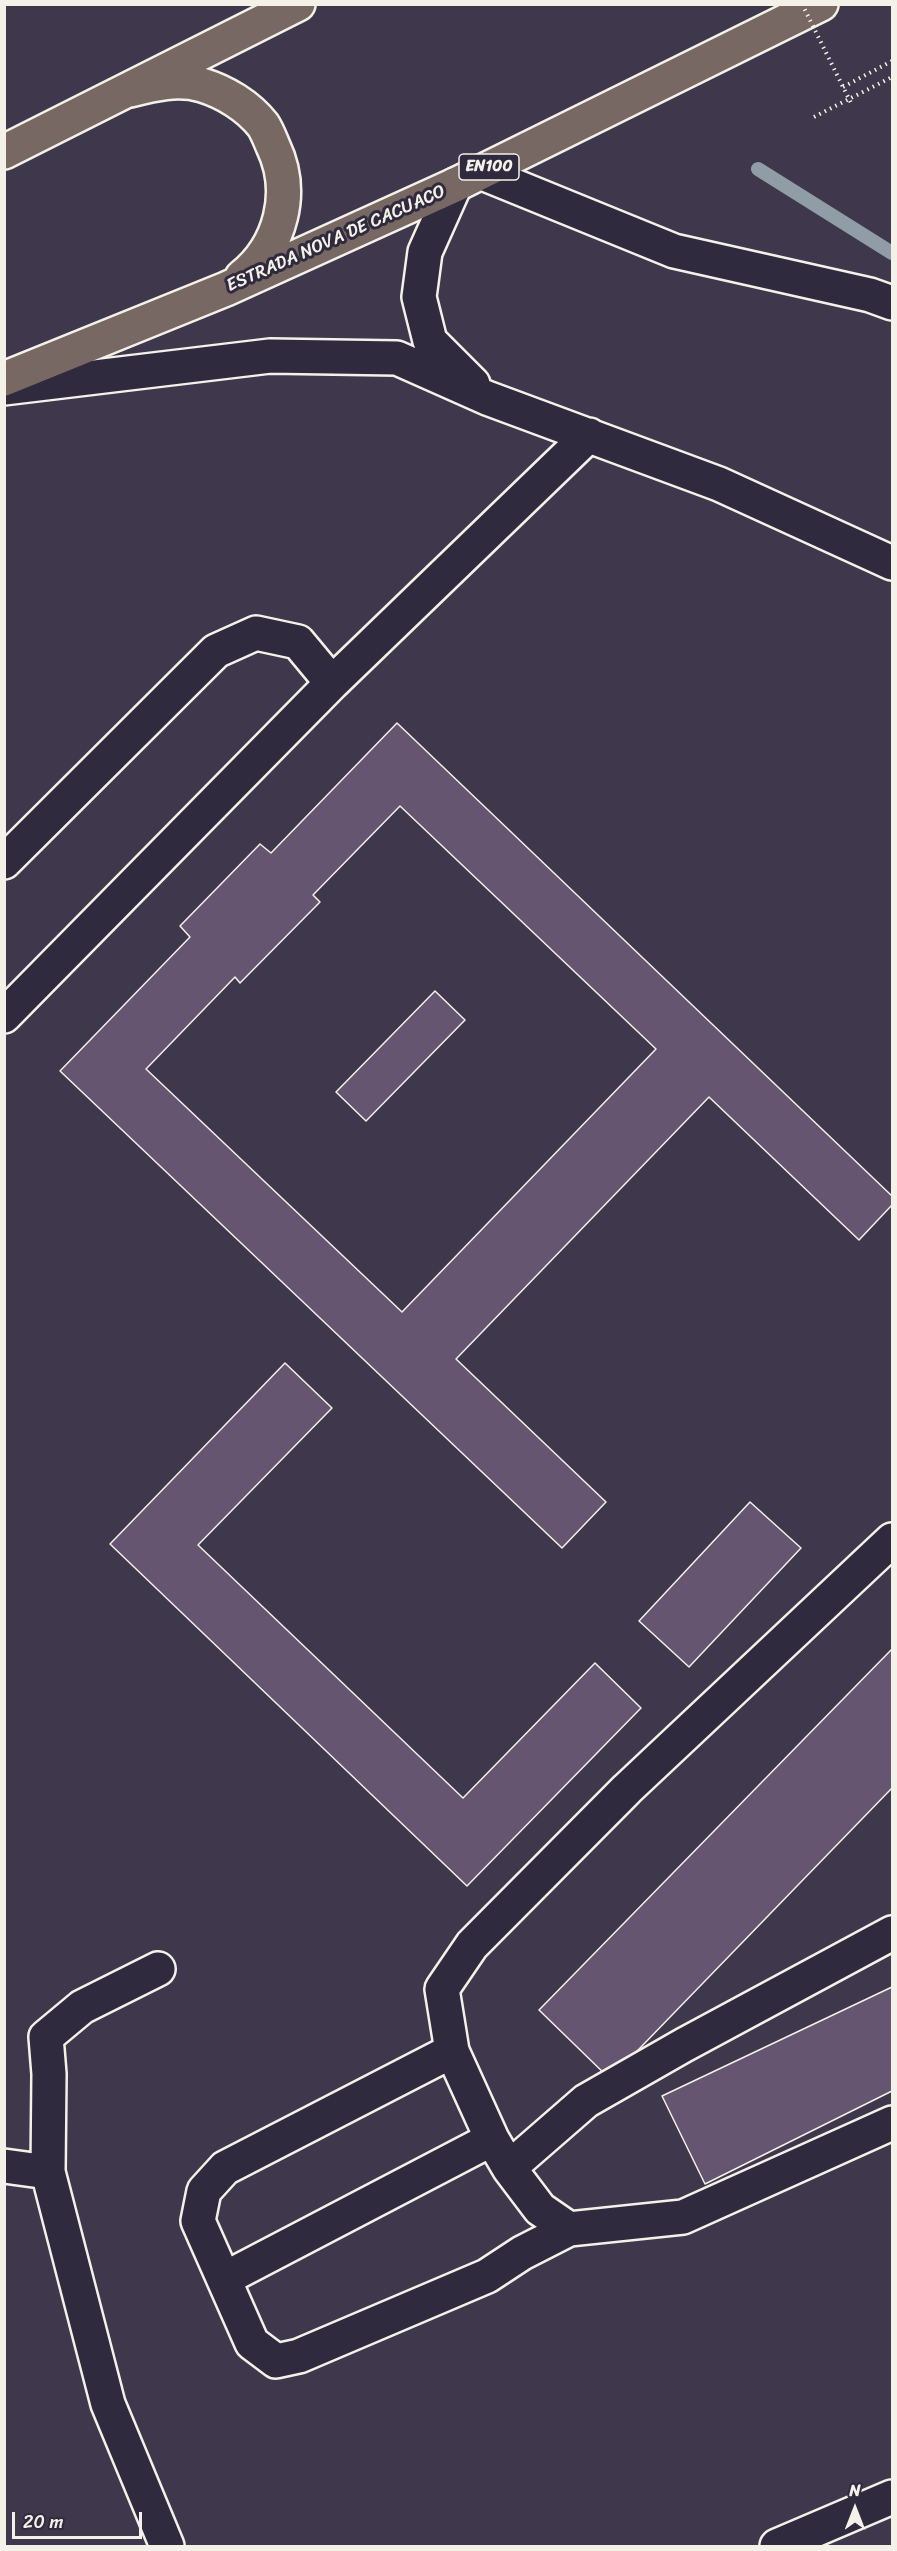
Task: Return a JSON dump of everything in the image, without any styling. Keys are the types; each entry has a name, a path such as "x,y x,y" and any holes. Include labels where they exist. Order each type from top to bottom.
{"main road":[{"path":"4,152 298,4"},
{"name":"ESTRADA NOVA DE CACUACO","path":"4,379 226,289 468,178 821,4"},
{"path":"130,90 165,81 201,85 235,100 263,126 280,160 285,197 276,234 256,266 226,289"}],"street":[{"path":"488,398 430,341 419,297 425,252 468,178 675,251 870,295 892,303"},
{"path":"4,388 270,356 398,358 488,398 719,484 892,563"},
{"path":"4,1016 332,683 589,435"},
{"path":"4,862 216,651 256,633 297,642 332,683"},
{"path":"569,2229 540,2208 509,2168 492,2139 452,2051 442,1989 472,1945 627,1789 892,1540"},
{"path":"509,2168 586,2101 684,2045 892,1933"},
{"path":"158,1969 82,2007 46,2037 49,2074 48,2172 108,2404 167,2547"},
{"path":"452,2051 225,2168 204,2191 198,2221 252,2343 276,2361 299,2356 488,2276 522,2253 569,2229 683,2217 892,2123"},
{"path":"224,2279 492,2139"},
{"path":"4,2166 48,2172"},
{"path":"777,2547 892,2497"}],"path":[{"path":"802,4 851,103"},
{"path":"843,87 892,61"},
{"path":"814,117 892,77"}],"building":[{"path":"397,723 892,1196 892,1205 859,1240 709,1097 456,1359 606,1502 562,1548 60,1071 190,937 180,926 260,844 271,853","holes":["400,806 656,1049 402,1312 146,1069 235,977 240,983 320,902 313,895"]},
{"path":"435,991 465,1020 366,1121 336,1092"},
{"path":"285,1363 332,1408 198,1545 463,1798 595,1663 641,1708 467,1886 110,1544"},
{"path":"750,1502 801,1548 689,1667 639,1621"},
{"path":"892,1649 892,1788 610,2079 539,2010"},
{"path":"892,1987 892,2091 705,2184 662,2096"}],"waterway":[{"path":"758,169 892,253"}]}
